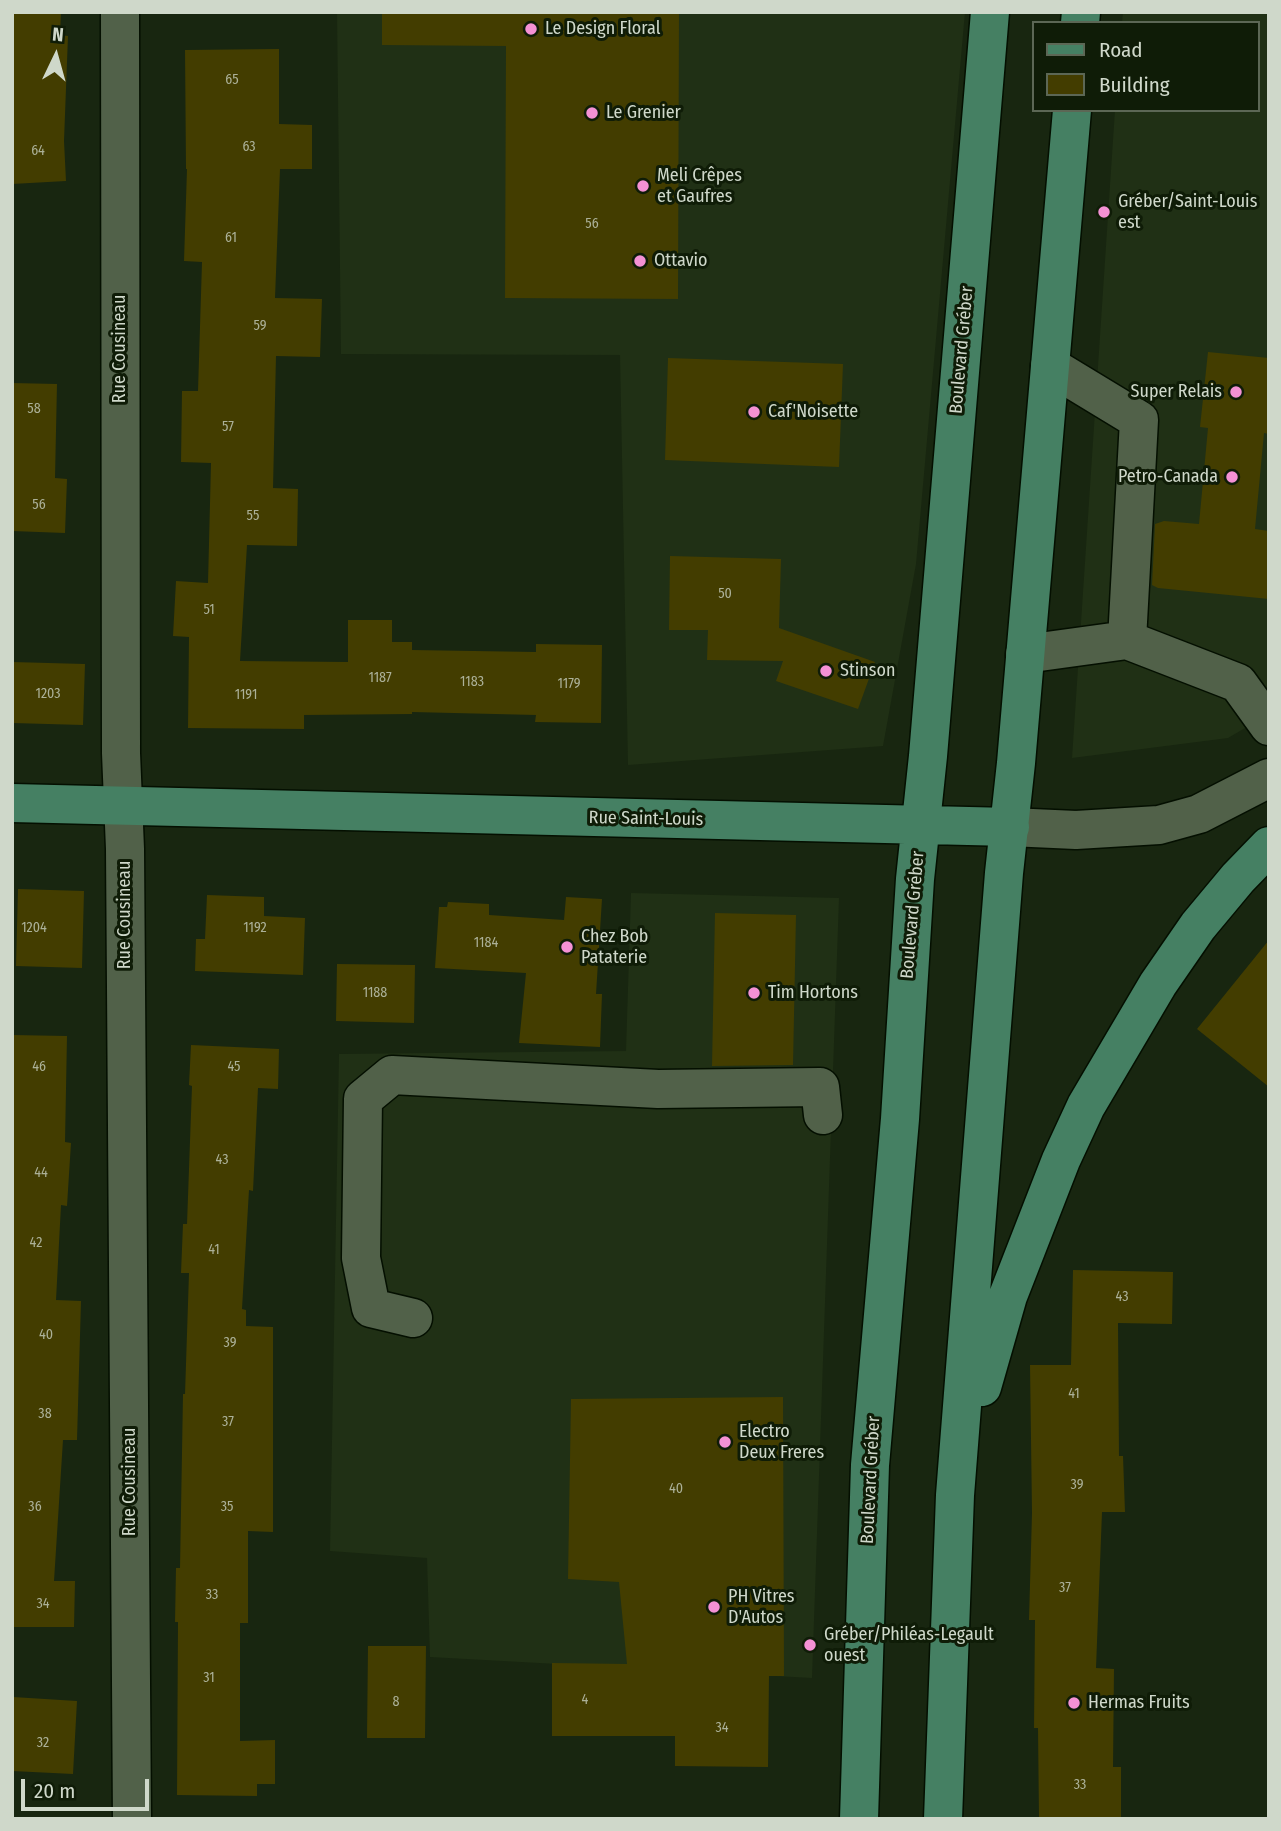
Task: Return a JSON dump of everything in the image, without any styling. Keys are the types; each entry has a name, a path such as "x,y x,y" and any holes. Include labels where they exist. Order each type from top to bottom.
{"main road":[{"name":"Boulevard Gréber","path":"859,1819 870,1465 900,1119 906,997 990,12"},
{"path":"943,1819 955,1494 1004,873 1072,112"},
{"name":"Rue Saint-Louis","path":"12,803 1010,827"},
{"path":"955,1494 1008,1296 1061,1160 1086,1106 1158,984 1198,926 1269,846"}],"street":[{"name":"Rue Cousineau","path":"120,12 122,806 125,863 132,1819"},
{"path":"1050,366 1139,420 1127,640"},
{"path":"1025,654 1127,640 1238,683 1269,726"},
{"name":"Rue Saint-Louis","path":"1010,827 1076,830 1159,825 1199,814 1269,778"},
{"path":"413,1318 371,1308 361,1258 363,1099 393,1076 658,1089 820,1087 824,1115"}],"shaded area":[{"path":"337,12 965,12 916,564 883,746 628,765 620,355 341,354"},
{"path":"1123,12 1269,12 1269,714 1228,738 1072,758 1115,112 1260,112 1260,21 1122,21"},
{"path":"631,893 839,898 812,1678 430,1657 427,1558 330,1551 339,1054 626,1051"}],"building":[{"path":"12,12 61,12 60,35 68,36 64,141 66,181 12,184"},
{"path":"382,12 679,12 678,299 505,298 506,46 382,45"},
{"path":"279,49 279,124 312,125 312,169 280,169 275,298 322,299 320,357 276,356 273,488 298,489 297,546 247,545 240,661 348,662 348,620 392,620 392,642 412,642 412,650 536,652 536,644 602,645 601,723 535,722 536,715 412,712 304,715 304,729 188,728 189,637 173,636 176,581 208,583 211,463 181,462 182,391 198,391 202,262 184,261 187,169 185,50"},
{"name":"Petro-Canada","path":"1208,352 1269,358 1269,434 1264,433 1255,529 1269,531 1269,599 1158,588 1152,585 1155,524 1164,521 1199,524 1208,428 1200,427"},
{"name":"Caf'Noisette","path":"668,358 843,364 839,467 665,460"},
{"path":"12,383 57,384 55,478 67,479 65,533 12,531"},
{"path":"670,556 781,559 779,628 875,662 858,709 776,681 783,661 707,660 708,630 669,630"},
{"path":"12,662 85,664 83,725 12,723"},
{"path":"18,889 84,891 82,968 16,966"},
{"path":"207,895 264,897 264,916 305,918 303,975 195,971 196,939 205,939"},
{"path":"566,897 602,899 596,994 602,994 600,1047 519,1043 526,973 435,968 439,907 447,907 448,902 489,904 489,915 564,920"},
{"name":"Tim Hortons","path":"715,913 796,915 793,1065 712,1066"},
{"path":"1269,940 1269,1087 1197,1029"},
{"path":"337,964 415,965 414,1023 336,1021"},
{"path":"12,1035 67,1036 65,1142 71,1143 67,1206 61,1205 56,1300 81,1301 77,1440 63,1440 54,1581 75,1581 74,1627 12,1627"},
{"path":"191,1045 279,1049 278,1089 258,1088 253,1191 249,1190 242,1309 246,1310 246,1326 273,1327 273,1532 248,1531 248,1623 240,1623 240,1741 275,1740 275,1784 257,1784 257,1796 177,1795 176,1568 180,1568 183,1394 189,1273 181,1273 183,1224 187,1224"},
{"path":"1073,1270 1173,1272 1172,1324 1118,1323 1119,1456 1123,1456 1125,1512 1102,1512 1096,1668 1114,1669 1113,1767 1121,1767 1121,1819 1039,1819 1038,1728 1034,1728 1035,1620 1029,1620 1032,1513 1030,1365 1071,1365"},
{"path":"783,1397 784,1676 769,1676 768,1767 675,1766 675,1736 552,1736 552,1663 627,1664 619,1582 568,1579 571,1399"},
{"path":"368,1646 426,1646 425,1738 367,1738"},
{"path":"13,1697 77,1701 73,1774 12,1771"}],"place":[{"name":"Le Design Floral","path":"531,29"},
{"name":"Le Grenier","path":"592,113"},
{"name":"Meli Crêpes et Gaufres","path":"643,186"},
{"name":"Gréber/Saint-Louis est","path":"1104,212"},
{"name":"Ottavio","path":"640,261"},
{"name":"Super Relais","path":"1236,392"},
{"name":"Caf'Noisette","path":"754,412"},
{"name":"Petro-Canada","path":"1232,477"},
{"name":"Stinson","path":"826,671"},
{"name":"Chez Bob Pataterie","path":"567,947"},
{"name":"Tim Hortons","path":"754,993"},
{"name":"Electro Deux Freres","path":"725,1442"},
{"name":"PH Vitres D'Autos","path":"714,1607"},
{"name":"Gréber/Philéas-Legault ouest","path":"810,1645"},
{"name":"Hermas Fruits","path":"1074,1703"}]}
